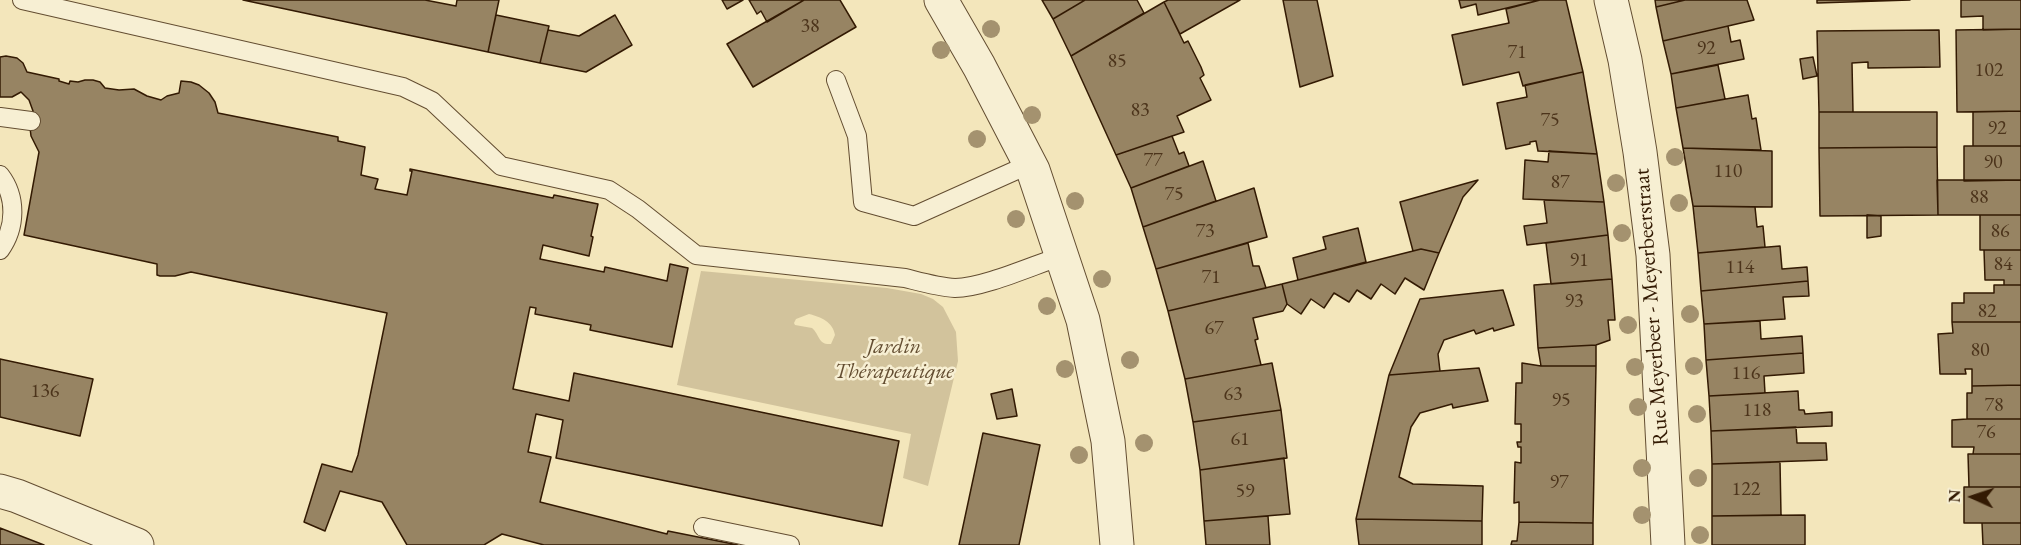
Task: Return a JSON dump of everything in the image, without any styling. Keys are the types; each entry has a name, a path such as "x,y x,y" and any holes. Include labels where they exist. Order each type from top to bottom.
{"street":[{"path":"941,0 979,66 1030,164 1083,320 1108,441 1117,545"},
{"name":"Rue Meyerbeer - Meyerbeerstraat","path":"1611,0 1629,83 1653,255 1668,545"},
{"path":"0,491 137,545"}],"lane":[{"path":"22,0 403,87 432,101 501,166 609,190 638,209 696,255 905,278 955,288 972,286 1062,256"},
{"path":"836,80 857,136 863,202 914,216 1030,164"},
{"path":"0,117 32,122"},
{"path":"0,175 12,202 12,222 6,242 0,250"},
{"path":"703,527 790,545"}],"green space":[{"name":"Jardin Thérapeutique","path":"701,271 887,288 921,294 933,299 943,307 956,332 958,361 928,486 903,478 911,434 677,385","holes":["809,314 826,321 832,327 835,335 831,344 821,341 812,328 795,325 796,319"]}],"building":[{"path":"243,0 425,0 456,6 457,0 499,0 488,52"},
{"path":"722,0 743,0 727,9"},
{"path":"749,0 804,0 767,22 761,11 757,14"},
{"path":"804,0 840,0 856,27 753,87 727,44"},
{"path":"1042,0 1085,0 1053,19"},
{"path":"1085,0 1137,0 1144,13 1071,56 1053,19"},
{"path":"1168,0 1240,0 1180,34 1164,2"},
{"path":"1283,0 1317,0 1333,76 1300,87"},
{"path":"1459,0 1540,0 1478,15 1476,4 1461,8"},
{"path":"1540,0 1566,0 1583,72 1523,86 1519,72 1463,85 1452,35 1509,23 1506,9"},
{"path":"1655,0 1685,0 1656,7"},
{"path":"1685,0 1747,0 1754,20 1663,41 1656,7"},
{"path":"1817,0 1910,0 1817,3"},
{"path":"1961,0 2021,0 2021,29 1983,30 1983,16 1961,17"},
{"path":"1164,2 1184,43 1188,41 1201,67 1204,75 1200,78 1211,100 1177,116 1184,132 1116,155 1071,56"},
{"path":"496,15 549,26 540,63 488,52"},
{"path":"615,15 632,45 586,72 540,63 548,30 579,36"},
{"path":"1728,26 1731,42 1740,40 1744,59 1671,74 1663,41"},
{"path":"2021,29 2021,111 1957,112 1956,30"},
{"path":"1939,30 1940,67 1868,68 1868,62 1852,63 1853,112 1819,112 1817,31"},
{"path":"0,57 17,58 23,63 27,72 59,79 69,84 70,81 93,80 100,82 105,88 134,89 161,100 179,93 181,81 191,82 209,93 218,113 338,137 338,141 365,147 361,175 378,179 375,189 407,195 412,171 410,169 553,198 554,195 598,204 589,256 543,245 540,259 604,272 605,267 667,281 670,264 688,268 672,347 590,330 591,325 535,314 536,308 530,307 513,389 569,401 574,373 899,441 882,526 556,458 563,420 536,414 528,452 551,457 540,502 667,534 668,531 738,545 544,545 502,534 484,545 407,545 382,502 340,491 325,531 304,522 322,464 352,472 358,455 387,313 191,272 175,276 160,276 157,275 157,264 24,235 39,152 31,136 33,111 29,100 21,92 12,97 0,97"},
{"path":"1813,57 1817,76 1803,79 1800,59"},
{"path":"1718,65 1725,99 1676,108 1671,74"},
{"path":"1583,72 1597,154 1538,151 1536,141 1506,149 1497,103 1527,97 1525,85"},
{"path":"1748,95 1752,119 1756,118 1761,150 1683,148 1676,108"},
{"path":"2021,111 2021,146 1973,146 1973,112"},
{"path":"1819,112 1937,112 1937,147 1819,148"},
{"path":"1172,136 1179,154 1184,152 1189,166 1131,188 1116,155"},
{"path":"1964,146 2021,146 2021,180 1964,181"},
{"path":"1937,147 1938,215 1820,216 1819,148"},
{"path":"1683,148 1772,151 1772,207 1693,206"},
{"path":"1549,151 1597,154 1604,202 1523,199 1525,160 1548,162"},
{"path":"1203,161 1216,201 1143,227 1131,188"},
{"path":"1478,180 1463,197 1439,253 1421,249 1413,251 1400,202"},
{"path":"1937,180 2021,180 2021,215 1938,215"},
{"path":"1254,188 1267,237 1156,269 1143,227"},
{"path":"1544,200 1604,202 1608,235 1527,245 1524,226 1547,223"},
{"path":"1693,206 1755,207 1757,227 1763,226 1765,247 1698,253"},
{"path":"1867,215 1881,216 1881,236 1867,238"},
{"path":"1980,215 2021,215 2021,250 1980,250"},
{"path":"1358,228 1366,262 1298,280 1293,258 1326,249 1323,237"},
{"path":"1608,235 1612,279 1551,284 1546,243"},
{"path":"1248,243 1253,266 1259,266 1266,288 1168,311 1156,269"},
{"path":"1780,246 1782,269 1807,267 1808,281 1701,291 1698,253"},
{"path":"1421,249 1439,253 1424,290 1405,278 1395,294 1381,284 1371,299 1357,290 1349,302 1334,293 1324,308 1311,299 1301,314 1287,304 1282,284"},
{"path":"1984,250 2021,250 2021,285 2004,285 2004,280 1985,280"},
{"path":"1612,279 1615,320 1608,320 1610,340 1596,345 1538,348 1534,285"},
{"path":"1808,281 1809,296 1783,297 1785,319 1704,324 1701,291"},
{"path":"1282,284 1287,304 1283,311 1253,318 1261,365 1185,379 1168,311"},
{"path":"1994,285 2021,285 2021,322 1952,322 1952,303 1964,303 1964,293 1994,293"},
{"path":"1503,290 1514,325 1494,331 1493,328 1476,334 1474,330 1444,340 1438,354 1440,371 1389,375 1420,299"},
{"path":"1760,321 1761,339 1802,336 1803,353 1706,360 1704,324"},
{"path":"1952,322 2021,322 2021,385 1972,386 1972,369 1965,369 1966,374 1940,374 1938,334 1953,333"},
{"path":"1596,345 1596,366 1541,366 1538,348"},
{"path":"1803,353 1804,373 1764,376 1765,393 1709,396 1706,360"},
{"path":"0,359 93,379 80,436 0,417"},
{"path":"1272,363 1281,410 1193,422 1185,379"},
{"path":"1522,363 1541,366 1596,366 1593,523 1519,522 1519,502 1514,503 1515,462 1521,463 1521,447 1518,447 1517,442 1521,442 1521,424 1515,424 1516,383 1522,383"},
{"path":"1479,368 1488,401 1453,408 1452,404 1420,413 1411,427 1399,477 1413,484 1483,486 1482,521 1356,519 1389,375"},
{"path":"2021,385 2021,419 1967,419 1967,393 1972,393 1972,386"},
{"path":"1012,389 1017,416 997,419 991,394"},
{"path":"1798,391 1799,410 1804,410 1805,414 1832,412 1832,426 1711,431 1709,396"},
{"path":"1281,410 1287,458 1200,470 1193,422"},
{"path":"2021,419 2021,454 1973,454 1974,447 1952,447 1952,420"},
{"path":"1796,427 1797,443 1826,443 1827,460 1712,464 1711,431"},
{"path":"983,433 1040,445 1019,545 959,545"},
{"path":"1968,454 2021,454 2021,487 1969,487"},
{"path":"1284,458 1290,514 1204,521 1200,470"},
{"path":"1780,462 1781,515 1712,516 1712,464"},
{"path":"1964,487 2021,487 2021,523 1964,523"},
{"path":"1805,515 1805,545 1712,545 1712,516"},
{"path":"1268,516 1270,545 1206,545 1204,521"},
{"path":"1356,519 1482,521 1482,545 1359,545"},
{"path":"1519,522 1593,523 1593,545 1511,545 1512,541 1517,541"},
{"path":"1982,523 2021,523 2021,545 1983,545"},
{"path":"0,528 44,545 0,545"}]}
